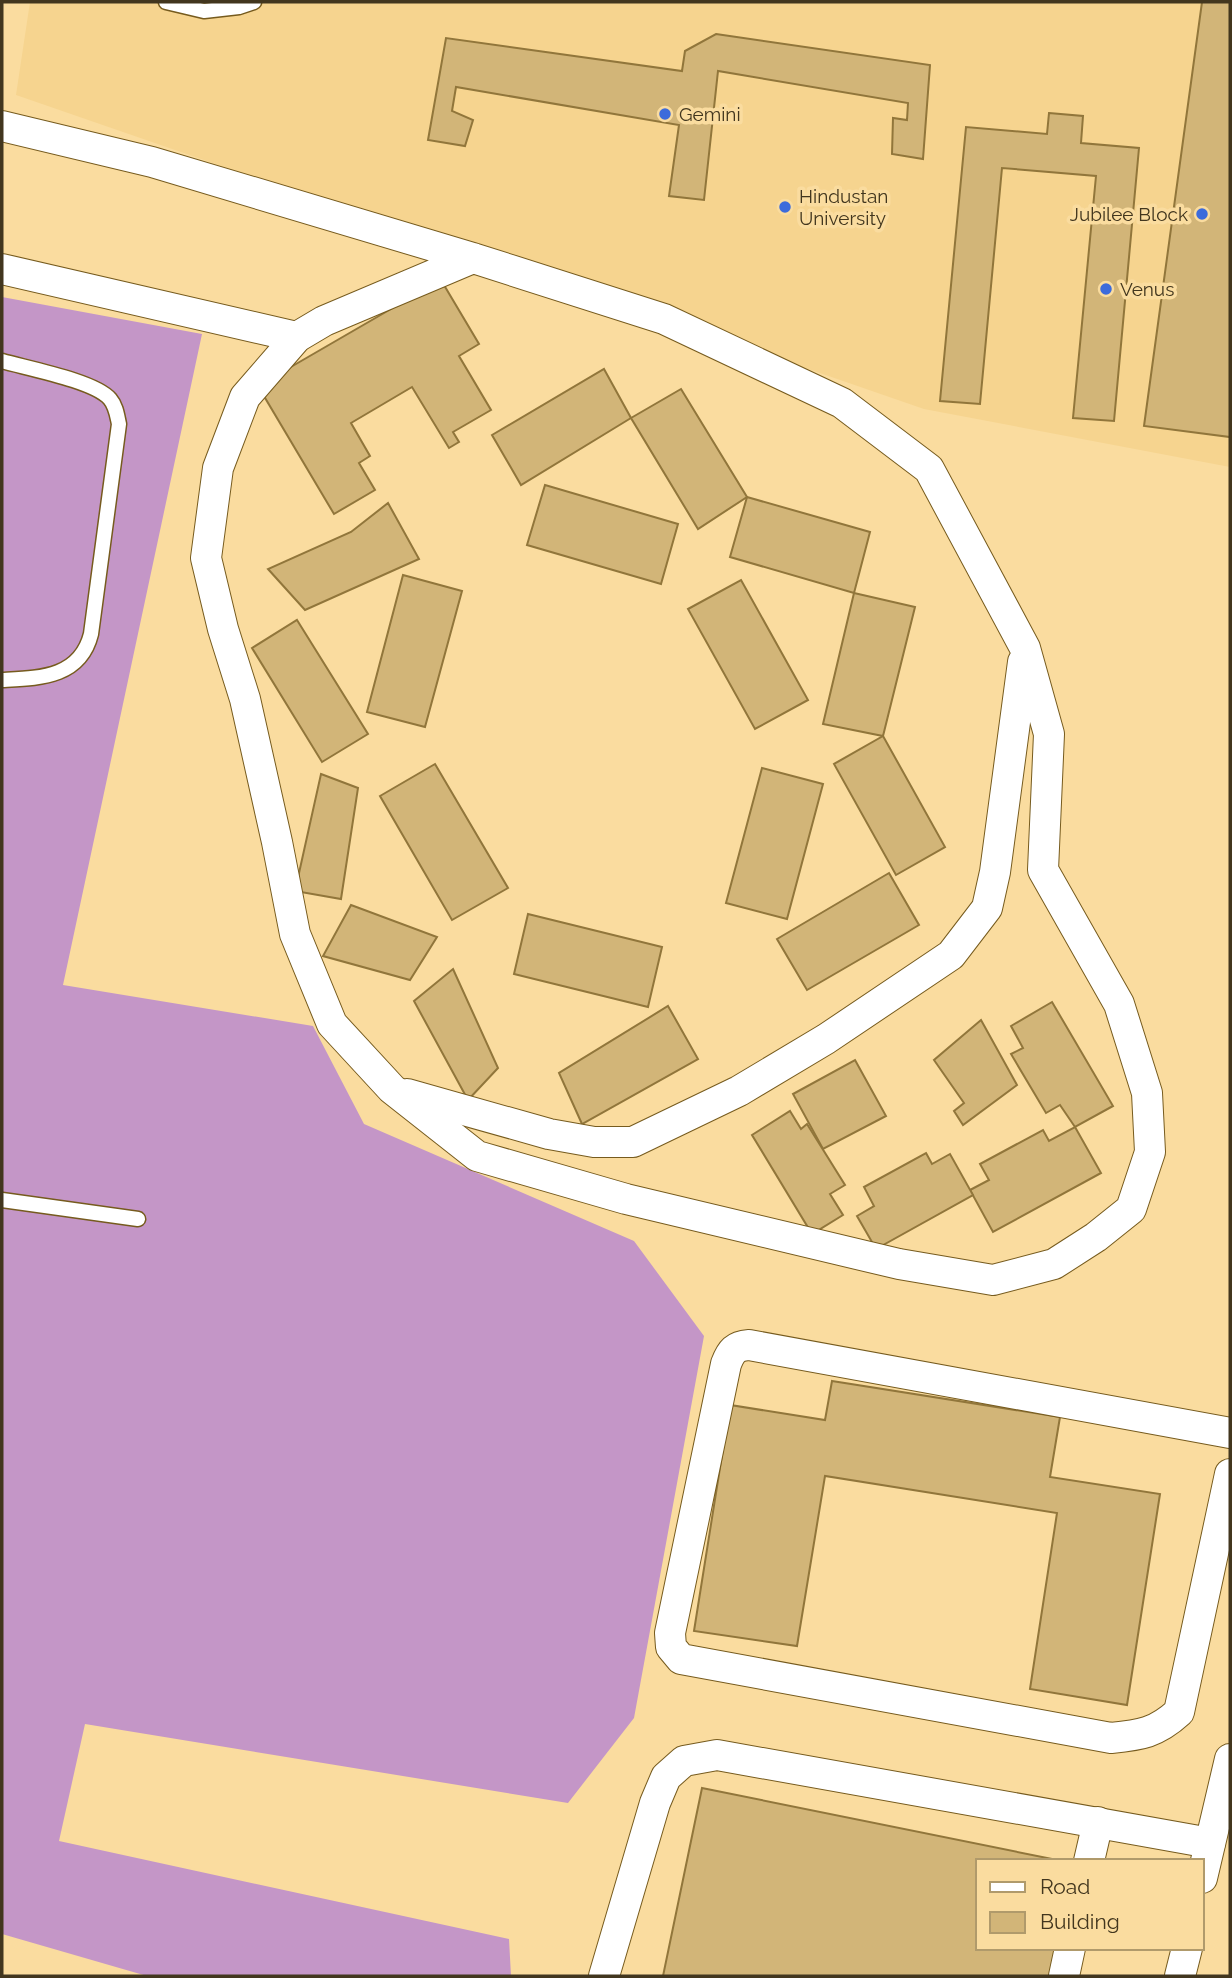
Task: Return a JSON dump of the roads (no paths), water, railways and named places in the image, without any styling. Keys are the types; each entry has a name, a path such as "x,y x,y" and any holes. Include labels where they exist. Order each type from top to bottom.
{"street":[{"path":"2,126 152,162 473,258 664,319 842,403 929,469 1026,648 1049,734 1043,870 1119,1004 1147,1093 1150,1152 1131,1209 1097,1237 1054,1264 993,1280 899,1264 626,1199 477,1156 392,1089 332,1024 295,934 245,699 223,629 206,558 218,468 245,397 297,337 324,321 473,258"},
{"path":"2,269 297,337"},
{"path":"392,1089 549,1134 594,1142 633,1142 739,1091 826,1039 951,955 987,908 995,872 1026,648"},
{"path":"1230,1433 749,1345 738,1346 730,1353 726,1364 670,1633 671,1647 681,1659 1111,1738 1144,1735 1169,1722 1180,1712 1230,1474"},
{"path":"604,1976 655,1803 666,1777 684,1760 717,1755 1210,1843"},
{"path":"1204,1869 1230,1759"},
{"path":"1089,1859 1098,1822"},
{"path":"1064,1976 1070,1950"},
{"path":"1180,1976 1186,1950"}],"lane":[{"path":"166,2 204,11 239,7 254,2"},
{"path":"2,361 91,386 109,397 116,409 119,424 88,648 76,662 62,671 37,678 2,680"},
{"path":"2,1200 138,1219"}],"place":[{"name":"Gemini","path":"665,114"},
{"name":"Hindustan University","path":"785,207"},
{"name":"Jubilee Block","path":"1202,214"},
{"name":"Venus","path":"1106,289"}]}
